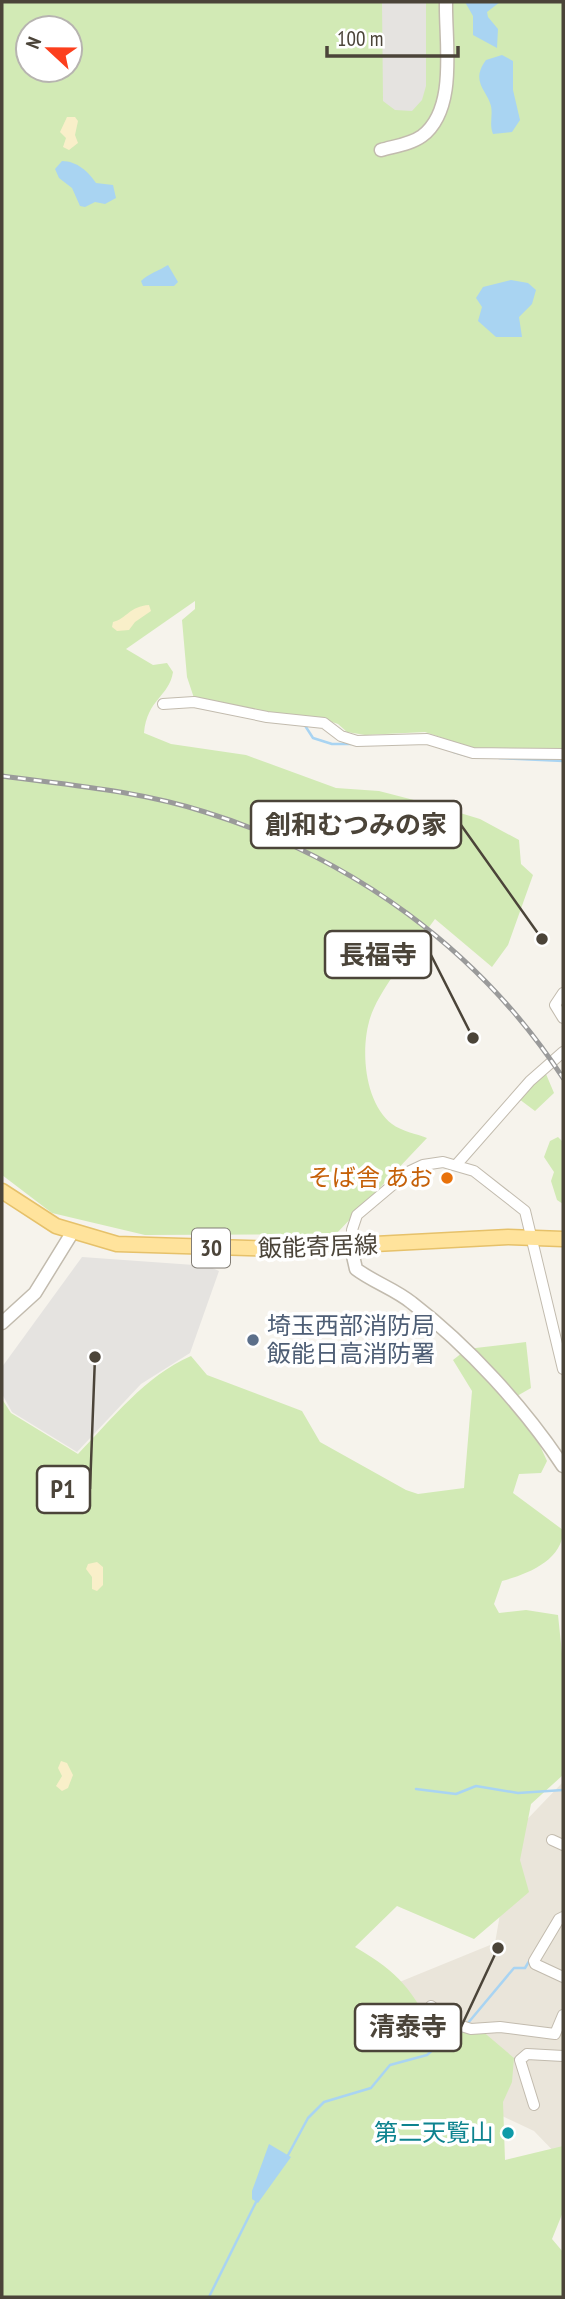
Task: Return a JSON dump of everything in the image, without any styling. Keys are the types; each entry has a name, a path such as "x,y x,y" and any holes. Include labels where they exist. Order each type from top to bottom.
{"main road":[{"name":"飯能寄居線","path":"2,1191 43,1220 72,1233 117,1244 268,1249 534,1237 563,1239"}],"street":[{"path":"381,150 412,142 423,135 437,117 445,82 446,2"},
{"path":"163,704 194,702 267,717 324,723 341,736 357,741 427,739 472,753 563,754"},
{"path":"563,993 555,1005 563,1018"},
{"path":"457,1164 530,1081 563,1052"},
{"path":"563,1369 534,1237 525,1211 517,1202 474,1171 457,1164 435,1162 408,1172 357,1215 352,1230 351,1247 356,1269 411,1302 435,1322 526,1415 563,1466"},
{"path":"2,1323 35,1293 72,1233"},
{"path":"552,1840 563,1844"},
{"path":"563,1917 559,1919 534,1961 563,1978"},
{"path":"431,2006 452,2023 471,2029 500,2027 555,2034 563,2043"},
{"path":"555,2034 563,2015"},
{"path":"534,2105 520,2060 527,2054 563,2056"}],"shaded area":[{"path":"382,2 426,2 426,86 422,100 412,111 395,110 383,101"},
{"path":"82,1257 208,1266 219,1271 190,1353 141,1384 77,1452 12,1412 2,1394 2,1367"},
{"path":"563,1782 563,2161 534,2131 428,2081 397,1983 495,1943 514,1833"}],"green space":[{"path":"2,2 563,2 563,748 476,749 425,732 365,735 347,732 338,724 320,718 197,707 187,677 182,620 195,609 195,601 126,649 153,665 167,663 173,672 167,687 149,713 144,733 171,744 246,755 336,788 379,791 437,806 480,819 519,840 521,864 533,875 508,945 492,967 435,919 387,985 369,1021 366,1069 374,1101 392,1124 427,1138 336,1234 145,1235 52,1213 2,1175"},
{"path":"541,1074 546,1074 554,1093 535,1111 519,1099"},
{"path":"558,1137 563,1142 563,1204 557,1200 551,1181 554,1172 544,1157 550,1141"},
{"path":"526,1342 531,1388 517,1396 547,1461 541,1473 519,1474 513,1493 563,1530 557,1550 551,1557 533,1570 502,1581 494,1604 499,1613 526,1610 558,1615 563,1663 563,1775 531,1804 520,1860 529,1892 474,1939 397,1906 355,1947 395,1975 413,1995 438,2038 474,2024 514,2058 512,2082 503,2102 505,2160 563,2146 563,2212 552,2239 563,2252 563,2297 2,2297 2,1399 11,1413 78,1454 144,1387 191,1356 207,1375 302,1411 320,1442 418,1494 464,1488 472,1391 453,1360 467,1349"}],"sand":[{"path":"67,117 75,117 78,121 75,135 78,143 69,150 63,147 66,138 60,132"},
{"path":"149,605 151,611 135,622 129,630 117,631 112,627 113,622 133,610"},
{"path":"97,1562 103,1567 103,1585 97,1591 92,1589 92,1577 86,1569 88,1564"},
{"path":"61,1761 67,1763 73,1775 68,1788 62,1791 56,1786 62,1776 58,1768"}],"water":[{"path":"465,2 500,2 487,12 498,29 497,48 473,35 473,16"},
{"path":"502,55 513,61 513,90 520,120 512,132 493,134 491,106 479,80 479,74 486,60"},
{"path":"62,161 82,168 96,183 113,185 116,198 105,204 95,202 85,207 80,206 72,188 59,178 55,169"},
{"path":"168,265 178,282 174,286 143,286 141,281"},
{"path":"511,280 528,283 536,290 532,304 519,317 522,337 496,337 478,321 482,307 476,298 483,287"},
{"path":"269,2144 291,2157 258,2203 252,2199 252,2191"}],"waterway":[{"path":"304,724 313,738 332,744 351,744"},
{"path":"454,752 468,756"},
{"path":"499,758 563,761"},
{"path":"416,1789 456,1794 476,1786 518,1793 563,1790"},
{"path":"468,2023 514,1968 525,1968 531,1958"},
{"path":"287,2157 308,2118 324,2102 371,2088 390,2065 427,2055 436,2047 456,2038 464,2029"},
{"path":"209,2297 257,2200"}],"railway":[{"path":"2,776 104,790 180,805 259,831 311,854 360,882 451,949 492,988 529,1031 563,1078"}],"place":[{"name":"創和むつみの家","path":"542,939"},
{"name":"長福寺","path":"473,1038"},
{"name":"そば舎 あお","path":"447,1178"},
{"name":"埼玉西部消防局 飯能日高消防署","path":"253,1340"},
{"name":"P1","path":"95,1357"},
{"name":"清泰寺","path":"498,1948"},
{"name":"第二天覧山","path":"508,2133"}]}
